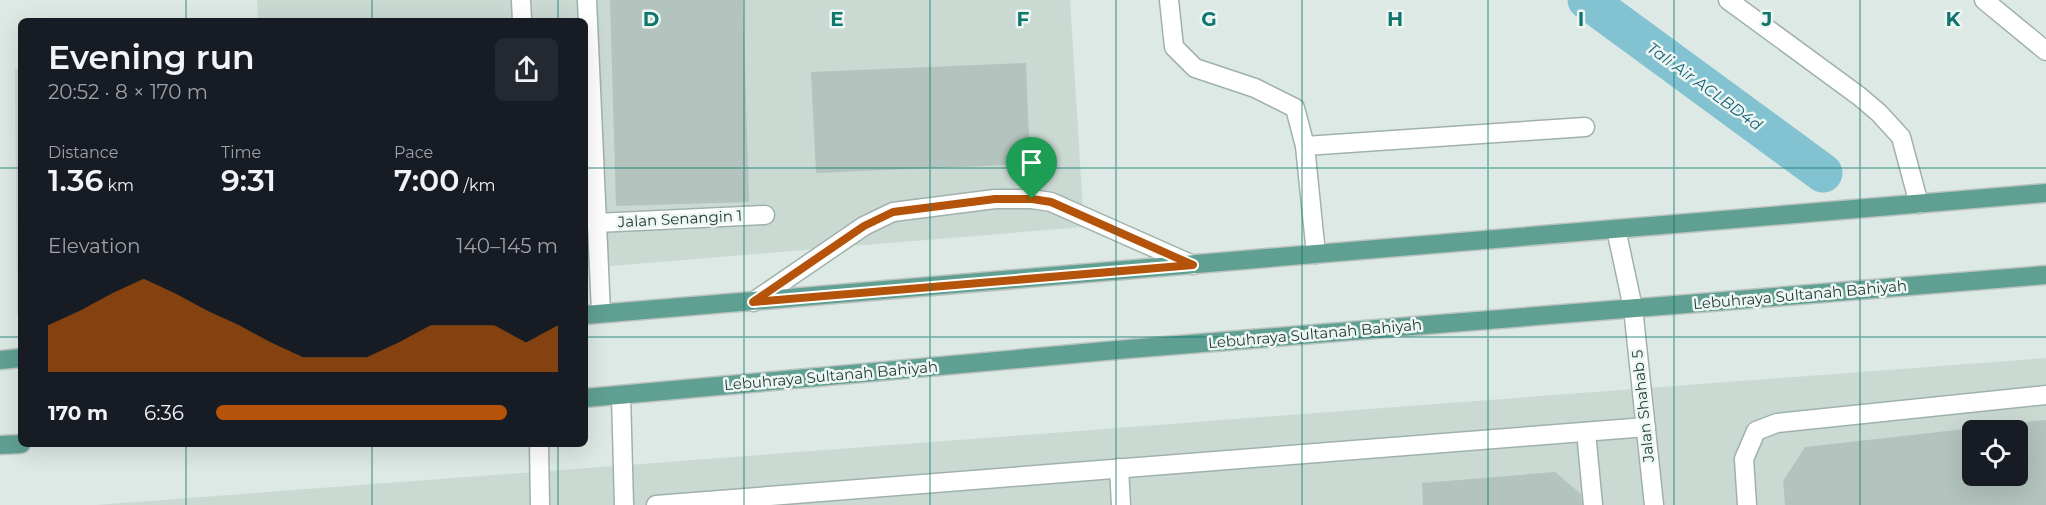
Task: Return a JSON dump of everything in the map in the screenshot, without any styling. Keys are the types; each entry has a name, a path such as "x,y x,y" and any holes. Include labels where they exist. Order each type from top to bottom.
{"main road":[{"path":"593,314 2046,193"},
{"name":"Lebuhraya Sultanah Bahiyah","path":"588,398 1128,349 2046,275"},
{"path":"0,360 18,358"},
{"path":"0,445 18,444"}],"street":[{"path":"521,0 522,18"},
{"path":"586,0 587,18"},
{"path":"1169,0 1174,48 1195,68 1255,88 1295,108 1305,146 1316,254"},
{"path":"1728,0 1859,96 1901,136 1919,204"},
{"path":"1984,0 2046,51"},
{"path":"588,45 596,223 593,314"},
{"path":"1305,146 1586,127"},
{"path":"753,302 864,226 893,212 995,199 1032,199 1051,202 1193,265"},
{"name":"Jalan Senangin 1","path":"596,223 765,214"},
{"name":"Jalan Shahab 5","path":"1616,229 1633,308 1654,505"},
{"path":"621,395 624,505"},
{"path":"1748,505 1744,459 1756,431 1777,423 2046,395"},
{"path":"656,505 1646,427"},
{"path":"1586,432 1593,505"},
{"path":"539,447 540,505"},
{"path":"1119,468 1121,505"}],"shaded area":[{"path":"257,0 1070,0 1084,227 588,268 588,18 258,18"},
{"path":"15,69 18,69 17,315"},
{"path":"2046,358 2046,505 96,505"}],"building":[{"path":"610,0 743,0 749,202 616,206"},
{"path":"1026,63 1030,164 816,173 811,72"},
{"path":"2046,420 2046,505 1785,505 1783,481 1805,447 1962,429 1962,486 2028,486 2028,422"},
{"path":"1555,472 1581,494 1582,505 1423,505 1422,483"}],"waterway":[{"name":"Tali Air ACLBD4d","path":"1587,0 1823,173"}],"route":[{"path":"995,199 1032,199 1051,202 1193,265 753,302 864,226 893,212 995,199"}]}
